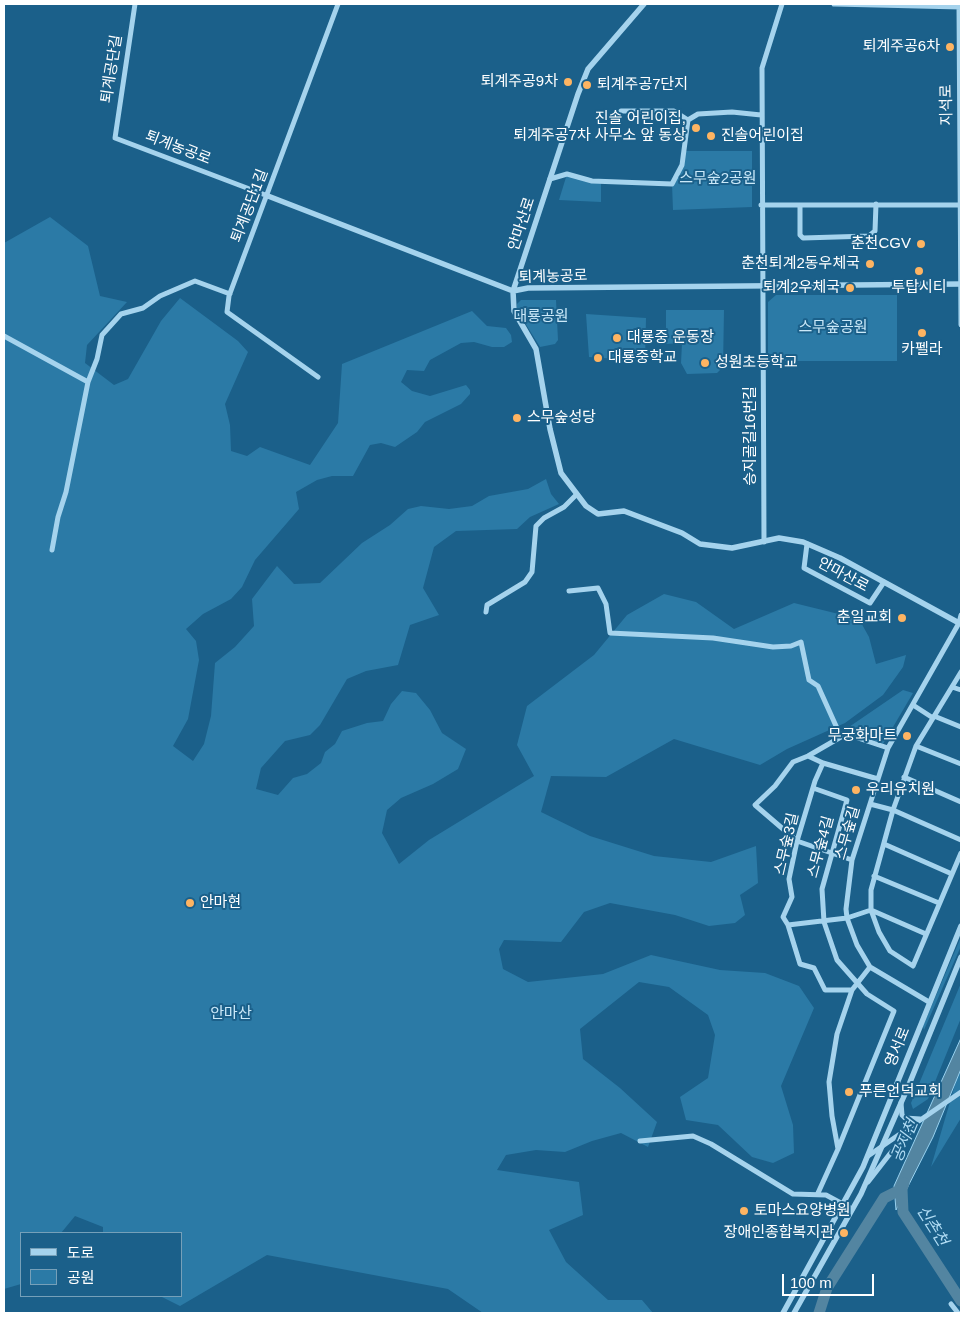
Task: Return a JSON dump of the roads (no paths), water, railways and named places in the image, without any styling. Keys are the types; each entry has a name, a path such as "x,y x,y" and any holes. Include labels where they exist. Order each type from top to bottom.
{"street":[{"name":"퇴계공단길","path":"115,138 135,4"},
{"name":"퇴계공단1길","path":"318,377 227,312 230,294 338,4"},
{"name":"안마산로","path":"644,4 588,69 513,291 514,311 536,349 550,428 561,473 586,506 598,514 624,511 682,533 700,544 732,548 779,538 807,544 884,582 960,624"},
{"name":"승지골길16번길","path":"764,542 761,205 762,68 782,4"},
{"path":"834,4 960,6"},
{"name":"지석로","path":"960,6 961,325"},
{"path":"621,111 674,111 688,120"},
{"path":"688,120 698,114 732,112 761,115"},
{"path":"550,179 567,174 592,181 672,184 682,165 688,120"},
{"name":"퇴계농공로","path":"115,138 513,291 528,288 961,284"},
{"path":"800,205 800,235 803,238 869,236 875,231 876,204"},
{"path":"761,205 961,205"},
{"path":"52,550 58,517 66,492 88,382 97,359 102,335 121,314 144,308 160,296 195,281 230,294"},
{"path":"4,336 88,382"},
{"path":"486,612 487,605 525,582 532,572 536,526 544,518 564,507 577,494"},
{"name":"안마산로","path":"807,544 804,568 870,603 884,582"},
{"path":"569,591 598,588 606,604 610,633 713,638 773,647 791,646 801,642 809,680 818,686 840,737"},
{"path":"960,624 961,616"},
{"name":"스무숲길","path":"930,1002 870,967 857,945 847,918 846,909 852,860 888,748 960,624"},
{"path":"961,672 916,746 893,810 871,890 871,910 879,932 890,950 913,966 961,853"},
{"path":"952,686 961,690"},
{"path":"913,705 934,717 961,727"},
{"path":"852,860 797,841 755,805 775,786 793,762 808,756 846,734 888,748"},
{"path":"916,746 961,764"},
{"path":"808,756 823,763 878,780"},
{"name":"스무숲3길","path":"823,763 813,788 797,841 789,879 792,897 783,917 788,925 800,964 814,968 825,990 852,990"},
{"path":"904,778 961,802"},
{"name":"스무숲4길","path":"813,788 847,800 830,853 822,889 824,922 837,960 856,984 894,1011 838,1149 818,1193"},
{"path":"870,804 893,810 961,840"},
{"path":"884,844 952,874"},
{"path":"874,876 939,904"},
{"path":"788,925 847,918 871,910 926,934"},
{"name":"영서로","path":"783,1313 844,1204 868,1156 961,926"},
{"name":"영서로","path":"794,1313 863,1189 902,1102 961,958"},
{"path":"838,1149 832,1116 829,1082 838,1034 852,990 870,967"},
{"path":"868,1156 961,1092"},
{"path":"902,1102 902,1115 912,1124"},
{"path":"863,1189 912,1124"},
{"path":"640,1141 693,1136 711,1144 793,1194 826,1194 852,1209"},
{"path":"951,1304 958,1313"}],"waterway":[{"name":"신촌천","path":"904,1183 902,1189 903,1212 961,1301"},
{"path":"819,1313 827,1288 884,1198 902,1189"}],"place":[{"name":"퇴계주공6차","path":"950,47"},
{"name":"퇴계주공9차","path":"568,82"},
{"name":"퇴계주공7단지","path":"587,85"},
{"name":"진솔 어린이집, 퇴계주공7차 사무소 앞 동상","path":"696,128"},
{"name":"진솔어린이집","path":"711,136"},
{"name":"춘천CGV","path":"921,244"},
{"name":"춘천퇴계2동우체국","path":"870,264"},
{"name":"투탑시티","path":"919,271"},
{"name":"퇴계2우체국","path":"850,288"},
{"name":"카펠라","path":"922,333"},
{"name":"대룡중 운동장","path":"617,338"},
{"name":"대룡중학교","path":"598,358"},
{"name":"성원초등학교","path":"705,363"},
{"name":"스무숲성당","path":"517,418"},
{"name":"춘일교회","path":"902,618"},
{"name":"무궁화마트","path":"907,736"},
{"name":"우리유치원","path":"856,790"},
{"name":"안마현","path":"190,903"},
{"name":"푸른언덕교회","path":"849,1092"},
{"name":"토마스요양병원","path":"744,1211"},
{"name":"장애인종합복지관","path":"844,1233"}],"park label":[{"name":"스무숲2공원","path":"718,179"},
{"name":"대룡공원","path":"541,317"},
{"name":"스무숲공원","path":"833,328"},
{"name":"안마산","path":"231,1014"}],"water label":[{"name":"공지천","path":"905,1141"}]}
